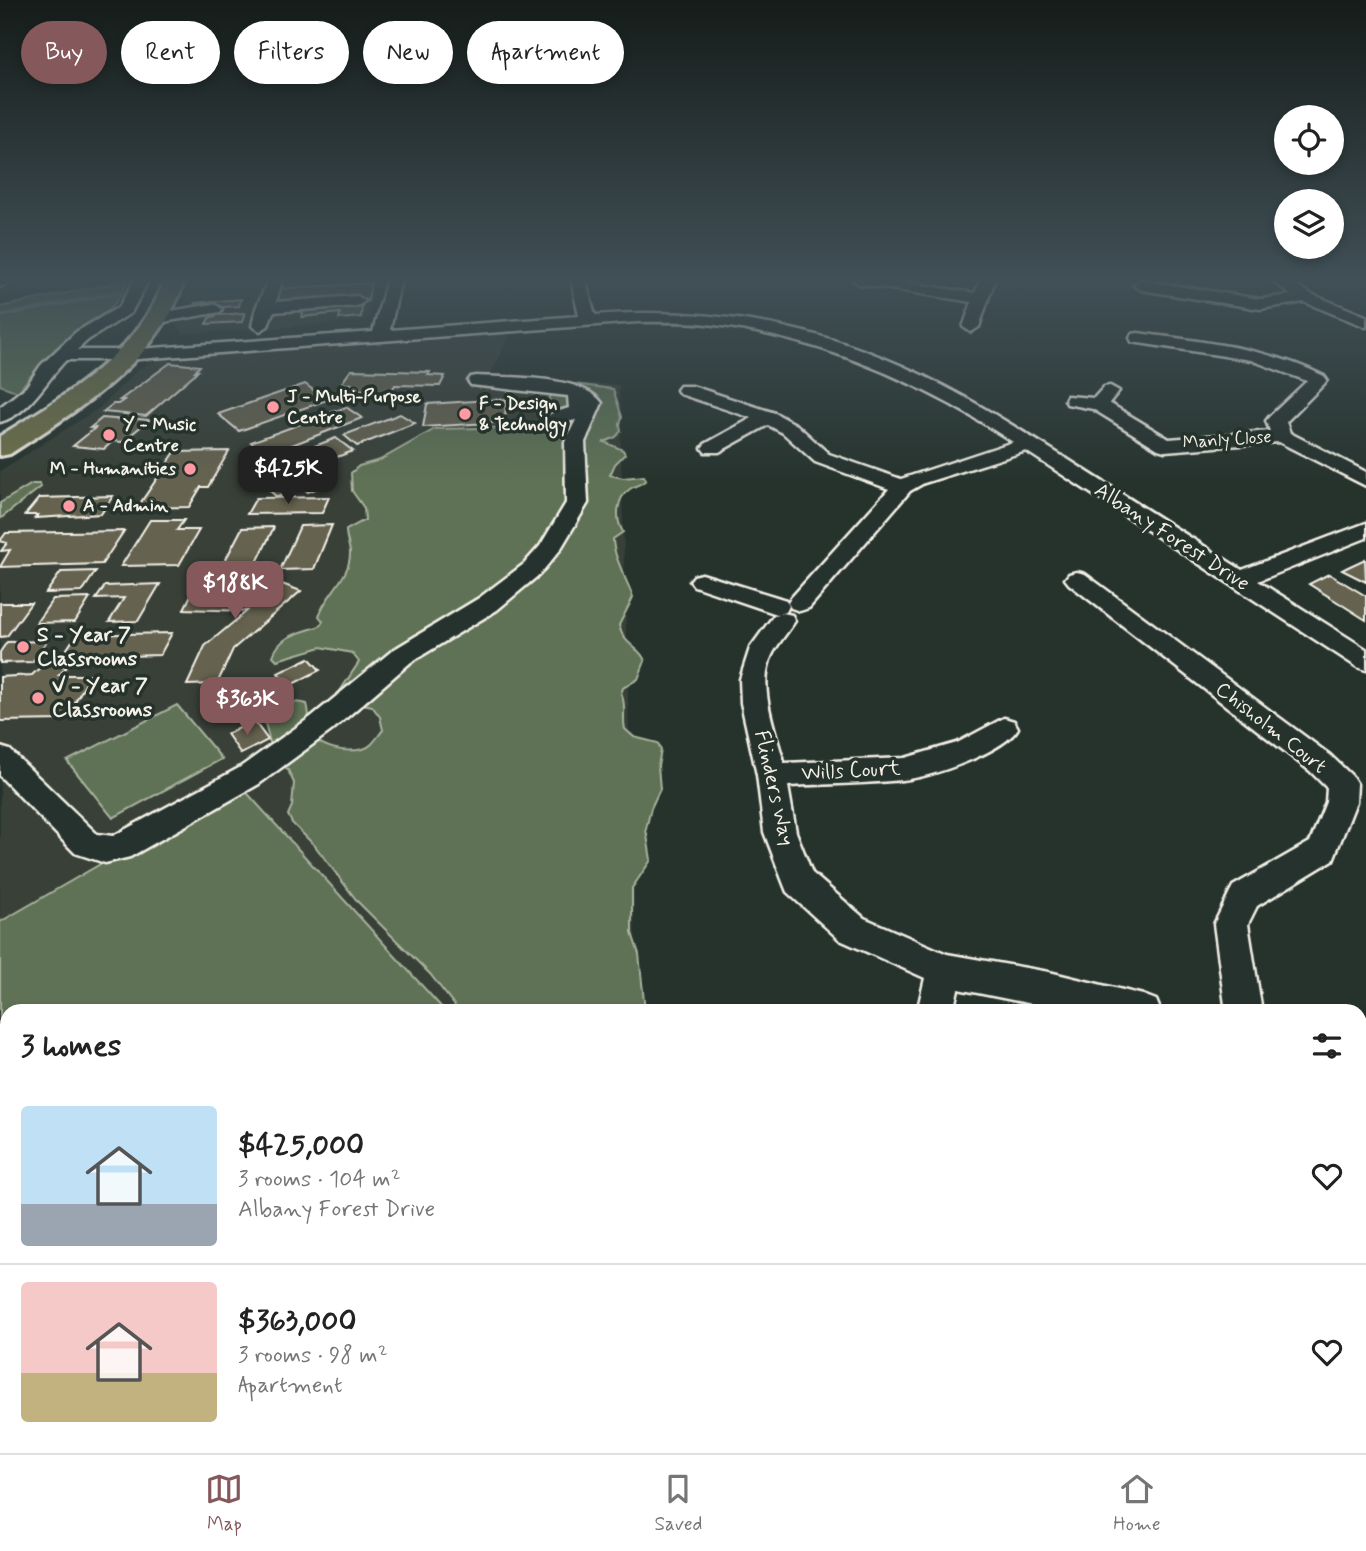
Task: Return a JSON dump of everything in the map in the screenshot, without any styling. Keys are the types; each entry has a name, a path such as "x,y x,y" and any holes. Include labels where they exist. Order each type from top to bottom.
{"highway":[{"path":"0,433 120,347"},
{"path":"0,448 82,392 122,347"}],"street":[{"path":"0,416 32,391 47,369 70,347"},
{"name":"Albany Forest Drive","path":"118,351 150,347"},
{"name":"Albany Forest Drive","path":"118,351 175,347"},
{"name":"Albany Forest Drive","path":"832,347 874,360 979,412 1366,662"},
{"path":"1201,347 1255,356 1305,372 1318,380 1276,421 1282,436 1366,480"},
{"path":"66,351 118,351"},
{"path":"0,758 86,845 105,850 125,846 249,776 321,724 402,656 488,604 532,569 549,550 577,503 575,442 593,403 589,396 576,391 477,382"},
{"path":"687,390 768,417 790,429 822,458 902,487"},
{"path":"557,418 567,417 578,411 580,403 576,391"},
{"name":"Manly Close","path":"1074,400 1105,397 1110,413 1165,445 1282,436"},
{"path":"712,448 768,417"},
{"name":"Flinders Way","path":"1028,444 918,479 902,487 786,610 759,654 753,679 755,704 772,775 780,832 799,882 852,929 944,970 1049,989 1110,1004"},
{"path":"1238,580 1366,530"},
{"name":"Chisholm Court","path":"1077,579 1320,763 1342,784 1341,802 1322,851 1245,896 1231,924 1243,1004"},
{"path":"702,581 786,610"},
{"name":"Wills Court","path":"772,775 905,769 966,751 1004,728"},
{"path":"936,1004 944,970"}],"shaded area":[{"path":"330,347 504,347 488,379 619,385 637,1004 0,1004 0,471 99,408 139,369 158,360"}],"green space":[{"path":"0,347 57,347 18,392 0,385"},
{"path":"565,383 613,389 622,417 621,431 616,437 604,442 623,450 625,454 615,464 610,475 623,478 644,476 646,480 630,489 622,498 618,515 623,532 613,539 618,560 633,597 619,625 624,638 640,652 645,661 638,679 623,688 621,694 625,729 634,737 658,743 661,750 658,766 660,789 651,808 646,829 651,860 632,888 632,933 639,954 644,1004 454,1004 430,974 358,902 315,846 292,823 288,815 292,806 294,783 288,770 273,754 263,715 284,704 307,704 312,732 315,738 327,746 356,750 366,748 374,741 383,730 380,717 372,706 340,699 338,694 359,662 352,653 321,647 277,660 273,656 286,639 320,626 323,621 319,616 322,608 346,570 350,552 346,530 365,520 364,508 352,491 351,473 359,466 380,460 435,429 524,427 550,430 568,425 572,419 551,407 549,398"},
{"path":"32,484 39,484 41,487 0,519 0,503"},
{"path":"177,705 222,759 113,818 67,761"},
{"path":"239,784 439,1004 0,1004 0,922"}],"building":[{"path":"170,363 200,366 195,371 198,371 146,416 103,412 124,400 120,400"},
{"path":"351,370 430,372 428,375 445,376 440,386 395,385 389,395 362,394 365,390 348,389 351,384 341,384"},
{"name":"J - Multi-Purpose Centre","path":"305,384 327,400 239,431 218,414"},
{"name":"F - Design & Technolgy","path":"506,399 505,422 423,427 427,404"},
{"path":"346,407 362,418 266,455 251,442"},
{"path":"400,414 415,423 357,446 344,435"},
{"name":"Y - Music Centre","path":"102,418 149,420 122,442 113,441 104,449 73,446 95,428 90,428"},
{"path":"336,438 353,451 329,460 312,447"},
{"name":"M - Humanities","path":"229,451 208,487 201,487 189,507 137,508 175,452"},
{"path":"298,452 335,481 308,492 272,462"},
{"path":"283,474 300,488 277,497 261,483"},
{"name":"A - Admin","path":"113,496 101,514 35,518 38,515 25,515 39,498"},
{"path":"329,497 322,513 247,514 256,498"},
{"path":"150,520 184,520 177,530 199,530 179,565 121,566"},
{"path":"332,525 314,569 280,570 300,526"},
{"path":"274,527 249,579 215,580 242,528"},
{"path":"124,531 102,564 0,567 10,550 1,551 7,543 0,541 6,533"},
{"path":"1365,559 1366,582 1342,570 1348,567"},
{"path":"96,571 82,592 46,593 61,572"},
{"path":"1329,574 1366,596 1366,620 1309,584"},
{"path":"253,581 282,584 301,591 233,649 217,684 187,685 205,646 247,611 184,609 193,591 250,586"},
{"path":"160,584 138,621 109,622 124,598 96,599 105,586"},
{"path":"90,598 75,622 36,623 53,599"},
{"path":"0,603 31,603 7,636 0,637"},
{"path":"172,633 160,655 61,658 76,635"},
{"name":"S - Year 7 Classrooms","path":"47,641 32,662 0,663 0,652 7,642"},
{"path":"309,658 320,670 289,686 278,673"},
{"name":"V - Year 7 Classrooms","path":"45,663 67,667 59,675 91,675 64,720 0,721 0,677 32,675"},
{"path":"254,721 268,740 241,754 227,734"}],"place":[{"name":"J - Multi-Purpose Centre","path":"273,407"},
{"name":"F - Design & Technolgy","path":"465,414"},
{"name":"Y - Music Centre","path":"109,435"},
{"name":"M - Humanities","path":"190,469"},
{"name":"A - Admin","path":"69,506"},
{"name":"S - Year 7 Classrooms","path":"23,647"},
{"name":"V - Year 7 Classrooms","path":"38,698"}]}
